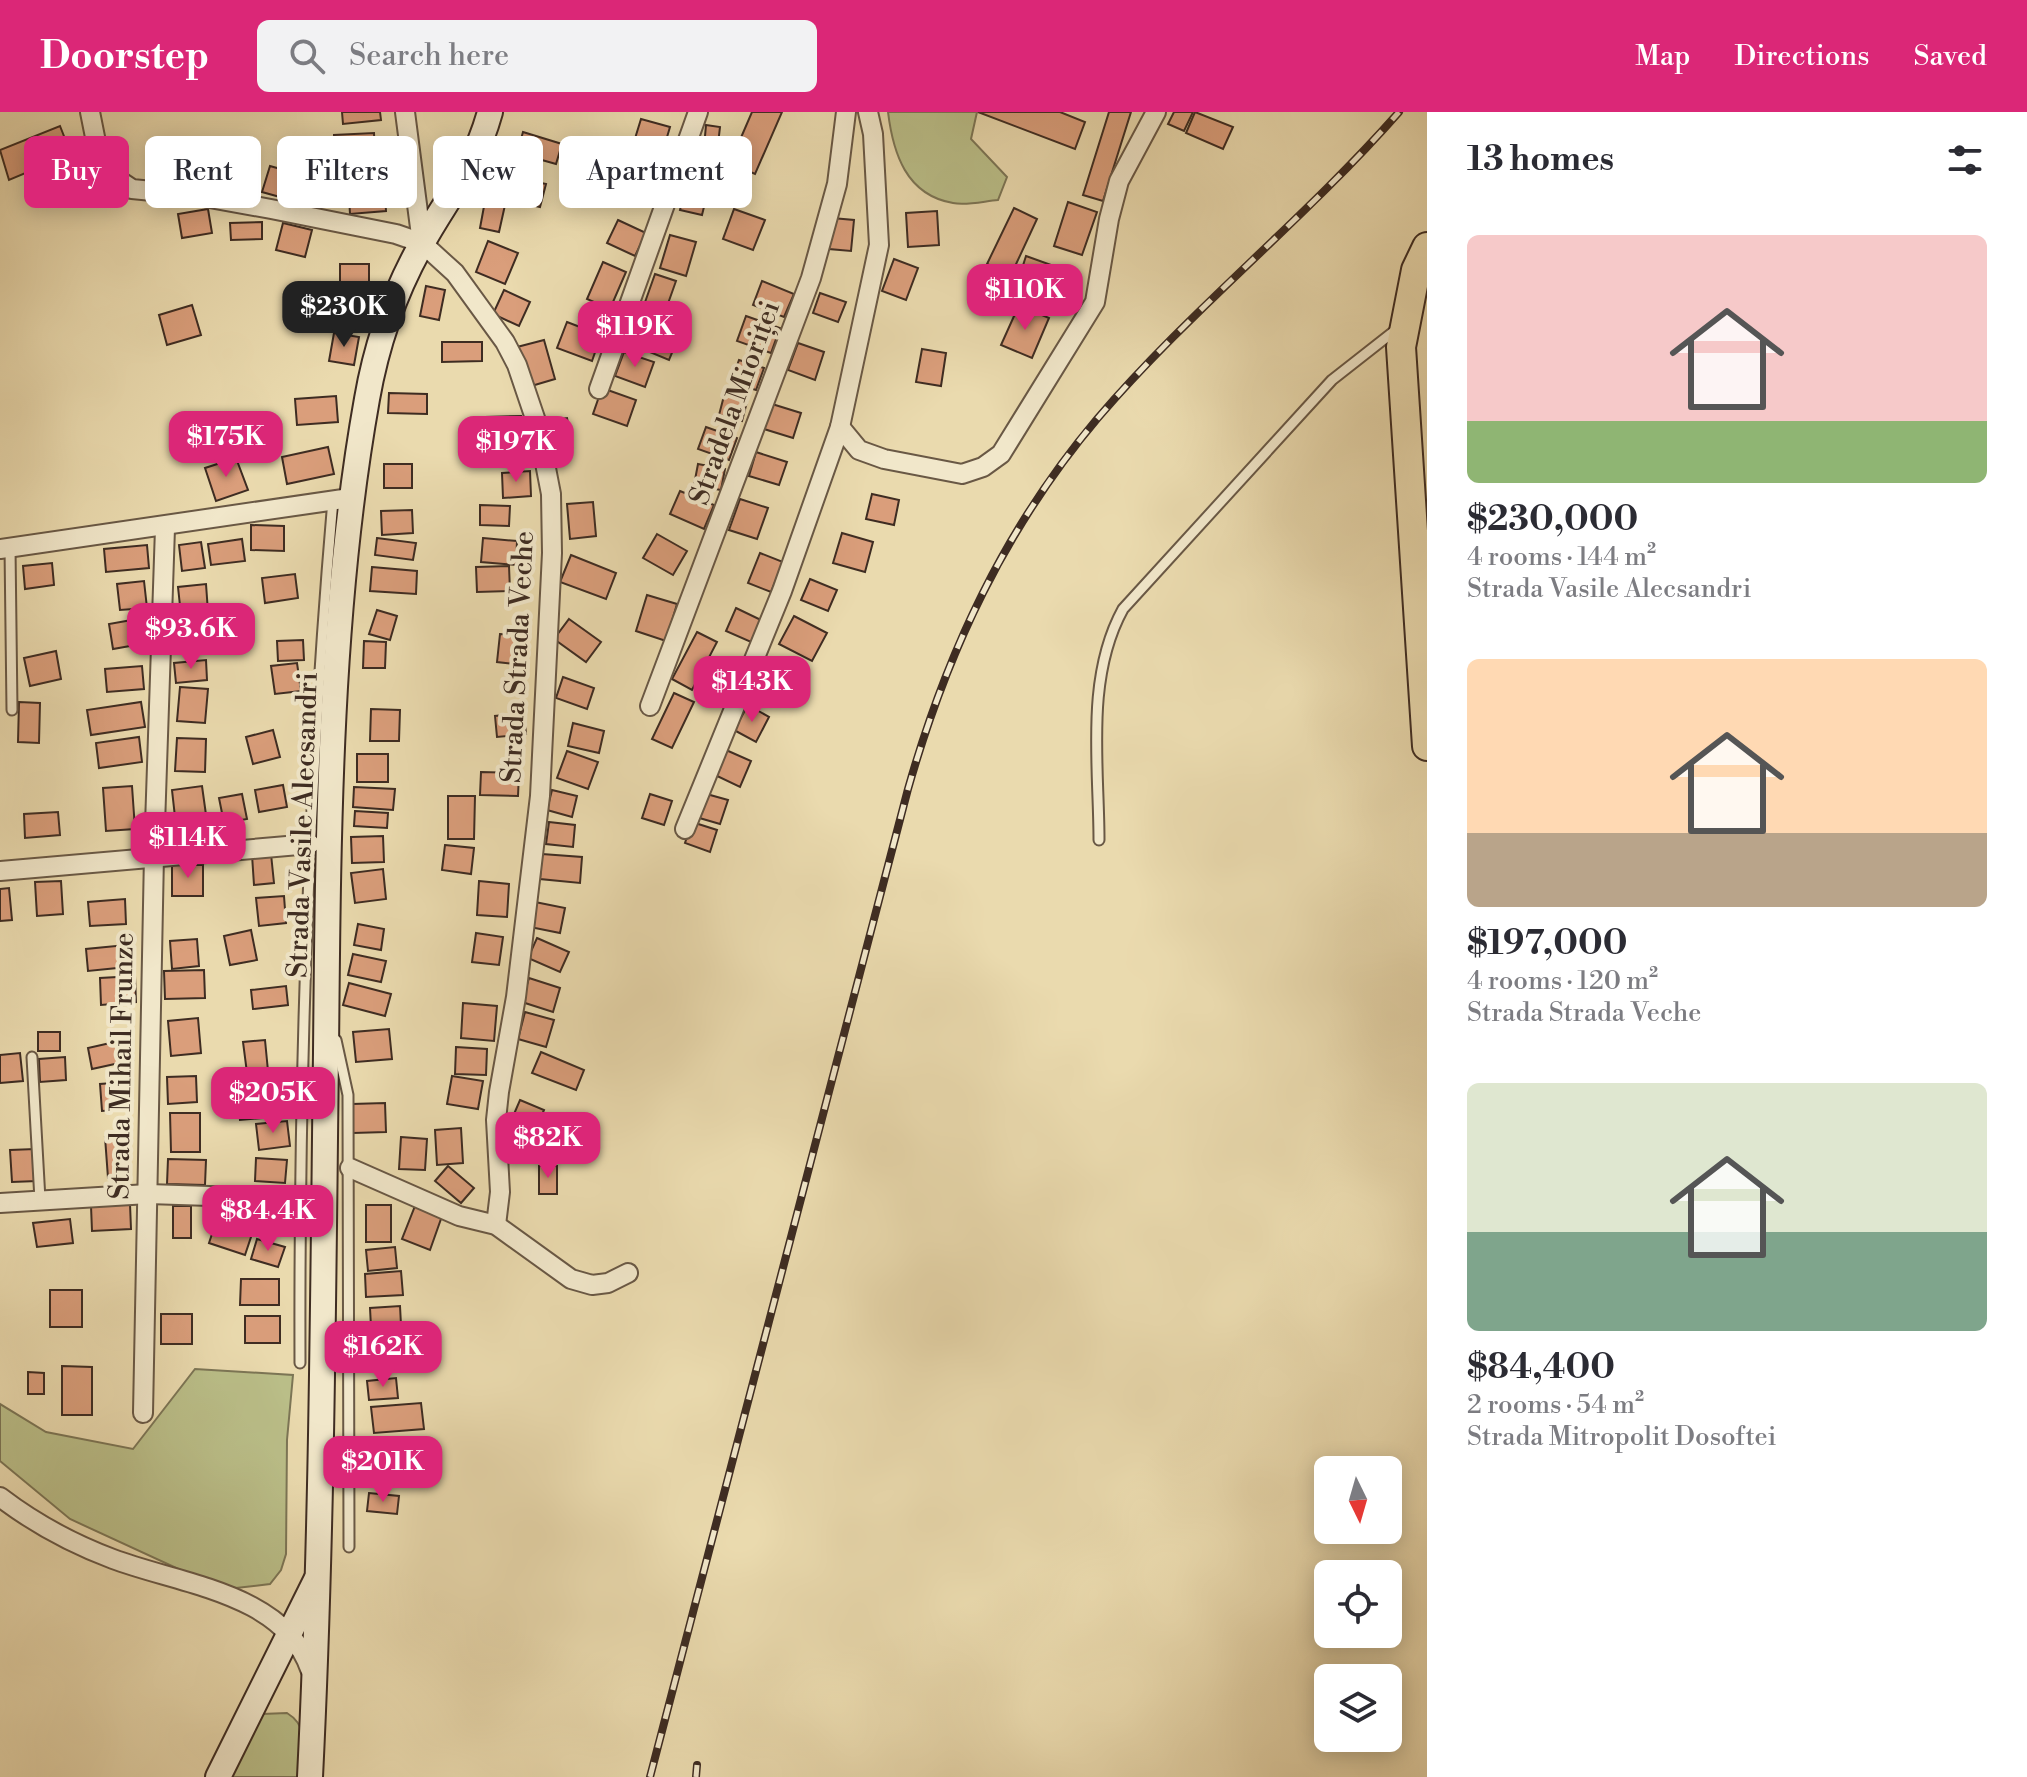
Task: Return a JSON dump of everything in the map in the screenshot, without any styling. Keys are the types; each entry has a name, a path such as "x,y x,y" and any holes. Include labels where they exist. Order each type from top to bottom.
{"main road":[{"name":"Strada Vasile Alecsandri","path":"310,1777 320,1571 328,843 342,499 380,344 394,302 422,243 463,182 478,152 490,112"},
{"path":"1427,247 1416,270 1403,324 1402,392 1427,746"},
{"path":"218,1777 320,1571"}],"street":[{"name":"Strada Strada Veche","path":"90,112 99,157 121,183 148,193 193,195 373,229 422,243 455,273 505,342 538,427 551,494 552,553 540,796 516,997 496,1120 500,1192 496,1225"},
{"path":"405,112 422,243"},
{"path":"599,389 698,112"},
{"name":"Stradela Mioriței","path":"650,706 811,278 837,184 846,112"},
{"path":"685,829 782,591 840,427 879,245 873,134 868,112"},
{"path":"840,427 859,450 884,459 962,474 983,467 1001,454 1095,302 1109,219 1119,181 1156,112"},
{"path":"5,549 165,528 251,510 342,499"},
{"name":"Strada Mihail Frunze","path":"143,1413 154,855 165,528"},
{"path":"0,871 154,855 310,844"},
{"path":"350,1168 459,1216 496,1225 571,1279 592,1285 608,1283 628,1273"},
{"path":"0,1203 148,1194 299,1199"},
{"path":"0,1497 29,1520 84,1546 245,1603 289,1631 304,1650 314,1681"}],"lane":[{"path":"1099,840 1100,677 1110,636 1123,609 1332,380 1403,324"},
{"path":"300,1363 299,1199 316,692 342,499"},
{"path":"5,549 12,710"},
{"path":"326,997 348,1095 349,1547"},
{"path":"32,1057 40,1200"}],"green space":[{"path":"888,112 977,112 971,139 1007,177 998,200 958,204 924,191 913,182 898,157"},
{"path":"195,1369 293,1375 287,1440 286,1554 281,1570 270,1584 236,1588 211,1584 70,1519 0,1461 0,1404 46,1432 133,1449"},
{"path":"287,1713 295,1719 302,1733 298,1777 227,1777 262,1714"}],"building":[{"path":"342,112 380,112 381,120 343,124"},
{"path":"752,112 782,112 755,174 752,173 752,136 742,136"},
{"path":"978,112 1060,112 1085,122 1075,149"},
{"path":"1109,112 1131,112 1103,201 1083,195"},
{"path":"1174,112 1193,112 1184,131 1168,124"},
{"path":"1195,112 1233,127 1223,149 1186,133"},
{"path":"641,119 670,127 667,136 636,136"},
{"path":"706,125 720,127 719,136 705,136"},
{"path":"60,126 64,136 35,136"},
{"path":"374,133 374,136 334,136"},
{"path":"543,138 559,143 556,164 543,160"},
{"path":"24,140 24,174 9,180 0,150"},
{"path":"270,166 277,168 277,196 262,192"},
{"path":"1068,202 1097,212 1082,255 1054,246"},
{"path":"350,208 386,208 386,211 350,214"},
{"path":"484,208 504,208 499,232 480,228"},
{"path":"680,208 704,208 702,215"},
{"path":"1014,208 1037,219 1011,275 987,264"},
{"path":"208,209 212,233 182,238 178,214"},
{"path":"734,209 765,220 753,250 723,239"},
{"path":"937,211 939,245 908,247 906,213"},
{"path":"832,218 854,220 851,251 829,249"},
{"path":"618,220 646,233 635,256 607,243"},
{"path":"262,222 262,239 231,240 230,223"},
{"path":"283,223 312,230 305,257 276,250"},
{"path":"670,235 696,242 686,276 660,268"},
{"path":"488,241 518,253 505,284 476,272"},
{"path":"1026,256 1068,271 1061,292 1019,278"},
{"path":"894,259 918,268 906,300 882,291"},
{"path":"603,262 626,272 610,309 587,299"},
{"path":"340,264 369,264 369,301 340,301"},
{"path":"655,274 676,281 665,312 644,305"},
{"path":"762,281 794,294 784,317 753,305"},
{"path":"426,286 445,290 439,320 420,316"},
{"path":"504,290 530,302 519,326 493,314"},
{"path":"820,293 846,302 838,322 813,313"},
{"path":"192,305 201,335 167,345 159,315"},
{"path":"1019,305 1049,318 1032,358 1001,345"},
{"path":"641,314 681,331 669,360 628,343"},
{"path":"746,316 780,328 771,353 737,341"},
{"path":"567,322 601,335 592,361 557,348"},
{"path":"334,333 359,337 354,365 329,361"},
{"path":"544,340 555,379 528,387 517,347"},
{"path":"442,342 482,342 482,361 442,362"},
{"path":"798,343 824,352 815,380 788,370"},
{"path":"922,349 946,353 941,386 916,382"},
{"path":"624,352 654,362 645,387 615,376"},
{"path":"739,360 764,368 756,390 731,382"},
{"path":"602,388 636,400 627,426 593,414"},
{"path":"725,392 748,398 742,421 719,415"},
{"path":"389,393 427,394 427,414 388,413"},
{"path":"336,396 338,422 297,425 295,399"},
{"path":"772,404 801,413 793,438 764,429"},
{"path":"521,416 522,434 488,436 486,417"},
{"path":"567,418 572,447 550,450 545,421"},
{"path":"706,427 737,438 729,460 698,449"},
{"path":"522,438 523,463 498,464 497,439"},
{"path":"328,447 334,474 287,484 282,457"},
{"path":"756,452 787,462 779,485 749,476"},
{"path":"236,458 248,490 216,501 205,468"},
{"path":"384,464 412,464 412,488 384,488"},
{"path":"698,464 725,469 721,490 694,485"},
{"path":"530,471 531,496 503,498 502,473"},
{"path":"680,491 714,505 704,529 670,514"},
{"path":"872,494 899,500 894,525 866,519"},
{"path":"740,499 768,508 757,539 729,530"},
{"path":"593,502 596,536 570,539 567,504"},
{"path":"480,505 510,506 509,526 480,525"},
{"path":"412,510 413,533 382,535 381,511"},
{"path":"251,525 284,526 284,551 251,550"},
{"path":"842,533 873,542 865,572 833,563"},
{"path":"657,534 687,551 673,575 643,558"},
{"path":"377,538 416,543 413,560 375,555"},
{"path":"483,538 517,541 516,565 481,562"},
{"path":"242,539 245,561 211,565 208,544"},
{"path":"201,542 205,568 182,571 179,545"},
{"path":"147,545 149,568 106,572 104,549"},
{"path":"760,553 783,562 771,592 748,583"},
{"path":"571,555 616,573 606,599 560,582"},
{"path":"52,563 54,585 25,589 23,566"},
{"path":"509,566 510,591 477,592 476,567"},
{"path":"372,567 417,571 416,594 370,591"},
{"path":"295,574 298,598 265,603 262,578"},
{"path":"810,579 837,590 828,611 801,600"},
{"path":"144,581 147,608 120,610 117,584"},
{"path":"206,584 208,612 181,615 178,587"},
{"path":"647,595 677,604 666,641 636,631"},
{"path":"736,608 761,620 751,642 726,631"},
{"path":"377,610 397,616 390,640 369,634"},
{"path":"794,616 827,633 812,661 779,644"},
{"path":"143,618 147,643 113,649 109,624"},
{"path":"569,619 601,642 586,662 554,639"},
{"path":"211,620 214,643 178,648 175,625"},
{"path":"697,632 717,642 692,690 672,679"},
{"path":"500,634 527,637 524,665 497,662"},
{"path":"303,640 304,660 278,661 277,641"},
{"path":"364,641 386,642 385,668 363,668"},
{"path":"56,651 61,679 30,686 24,658"},
{"path":"206,660 207,680 176,683 174,663"},
{"path":"297,663 301,691 275,694 271,666"},
{"path":"142,666 144,689 107,692 105,669"},
{"path":"768,668 799,683 789,704 757,688"},
{"path":"563,677 594,688 587,709 556,698"},
{"path":"180,687 208,689 205,723 177,721"},
{"path":"674,693 694,702 672,748 652,739"},
{"path":"19,702 40,703 39,743 18,742"},
{"path":"141,702 145,727 91,735 87,710"},
{"path":"748,705 769,717 756,742 734,730"},
{"path":"371,709 400,710 399,741 370,741"},
{"path":"524,713 526,734 497,737 495,716"},
{"path":"573,723 604,731 599,753 568,746"},
{"path":"273,730 280,757 253,764 246,737"},
{"path":"139,737 142,762 99,768 96,743"},
{"path":"177,738 206,739 205,772 175,771"},
{"path":"726,750 751,761 740,787 715,775"},
{"path":"567,751 598,762 588,789 557,778"},
{"path":"357,754 388,754 388,782 357,782"},
{"path":"481,772 519,773 518,796 480,795"},
{"path":"283,785 287,807 259,812 255,790"},
{"path":"132,786 135,829 106,831 103,788"},
{"path":"202,786 207,822 176,826 172,790"},
{"path":"354,787 395,789 393,810 353,807"},
{"path":"552,790 577,796 572,817 547,810"},
{"path":"703,793 728,800 720,824 696,817"},
{"path":"242,794 247,819 224,823 219,798"},
{"path":"650,794 672,801 664,825 642,818"},
{"path":"448,796 475,796 474,839 448,839"},
{"path":"355,811 388,813 387,828 354,826"},
{"path":"58,812 60,835 25,838 24,814"},
{"path":"549,822 575,825 573,847 546,844"},
{"path":"692,822 717,830 710,852 685,843"},
{"path":"383,836 384,862 352,863 351,837"},
{"path":"445,845 474,848 471,874 442,870"},
{"path":"271,854 274,883 254,885 252,855"},
{"path":"542,854 582,857 580,883 540,879"},
{"path":"172,865 203,865 203,896 172,896"},
{"path":"383,869 386,899 355,903 351,873"},
{"path":"61,881 63,914 37,916 35,882"},
{"path":"479,881 509,884 507,917 477,915"},
{"path":"9,888 12,920 0,921 0,889"},
{"path":"284,896 286,923 259,926 256,898"},
{"path":"125,899 126,924 90,926 88,902"},
{"path":"535,902 565,908 560,933 530,927"},
{"path":"358,924 384,929 381,950 354,945"},
{"path":"251,930 257,960 230,965 224,936"},
{"path":"476,933 503,937 499,965 472,962"},
{"path":"537,938 569,952 560,972 528,958"},
{"path":"197,939 199,966 172,969 170,941"},
{"path":"126,945 127,967 88,971 86,949"},
{"path":"353,954 386,961 381,982 348,975"},
{"path":"204,970 205,998 165,999 164,971"},
{"path":"135,976 136,1002 101,1005 100,978"},
{"path":"529,978 560,988 553,1012 522,1002"},
{"path":"349,983 391,994 385,1016 343,1005"},
{"path":"286,986 288,1005 253,1009 251,990"},
{"path":"463,1003 497,1006 494,1041 461,1038"},
{"path":"525,1012 554,1020 546,1047 518,1039"},
{"path":"198,1018 201,1053 171,1056 168,1021"},
{"path":"389,1029 392,1059 356,1062 353,1032"},
{"path":"38,1032 60,1032 60,1051 38,1051"},
{"path":"128,1039 133,1060 92,1069 88,1048"},
{"path":"265,1040 268,1071 247,1073 243,1042"},
{"path":"456,1047 487,1049 486,1075 455,1074"},
{"path":"541,1052 584,1070 576,1090 532,1073"},
{"path":"20,1053 23,1081 0,1083 0,1055"},
{"path":"65,1057 66,1080 40,1082 39,1059"},
{"path":"196,1076 197,1102 168,1104 167,1077"},
{"path":"452,1076 483,1081 478,1109 447,1104"},
{"path":"127,1082 129,1109 102,1111 100,1084"},
{"path":"284,1095 286,1116 240,1120 238,1100"},
{"path":"520,1100 544,1110 535,1131 511,1121"},
{"path":"385,1103 386,1132 353,1133 352,1104"},
{"path":"170,1113 200,1113 200,1152 171,1152"},
{"path":"287,1121 290,1146 259,1150 256,1124"},
{"path":"461,1128 463,1163 437,1165 435,1130"},
{"path":"127,1136 130,1176 108,1178 105,1137"},
{"path":"401,1137 427,1139 425,1170 399,1169"},
{"path":"35,1149 37,1181 12,1182 10,1150"},
{"path":"256,1158 287,1160 285,1183 255,1181"},
{"path":"168,1159 206,1160 205,1185 167,1184"},
{"path":"448,1166 474,1188 461,1203 435,1181"},
{"path":"539,1166 557,1166 557,1194 539,1194"},
{"path":"130,1204 131,1229 92,1231 91,1206"},
{"path":"366,1205 391,1205 391,1242 366,1242"},
{"path":"173,1206 191,1206 191,1238 173,1238"},
{"path":"415,1206 442,1216 430,1250 402,1239"},
{"path":"221,1207 257,1219 245,1255 209,1243"},
{"path":"70,1219 73,1243 37,1247 33,1223"},
{"path":"257,1239 285,1247 278,1267 251,1259"},
{"path":"395,1247 397,1268 368,1271 366,1250"},
{"path":"401,1271 403,1295 366,1297 365,1274"},
{"path":"241,1279 279,1279 279,1305 240,1305"},
{"path":"50,1290 82,1290 82,1327 50,1327"},
{"path":"400,1306 401,1325 371,1327 370,1308"},
{"path":"161,1314 192,1314 192,1344 161,1344"},
{"path":"245,1316 280,1316 280,1343 245,1343"},
{"path":"366,1351 400,1351 400,1371 366,1371"},
{"path":"62,1366 92,1367 92,1415 62,1415"},
{"path":"28,1372 44,1373 44,1394 28,1394"},
{"path":"396,1378 398,1398 369,1400 367,1381"},
{"path":"421,1403 424,1429 374,1433 371,1407"},
{"path":"397,1456 399,1478 372,1481 370,1458"},
{"path":"369,1493 399,1496 397,1514 367,1511"}],"railway":[{"path":"650,1777 908,789 941,689 961,640 1007,548 1034,504 1097,419 1170,341 1325,190 1399,112"},
{"path":"696,1777 697,1765"}]}
